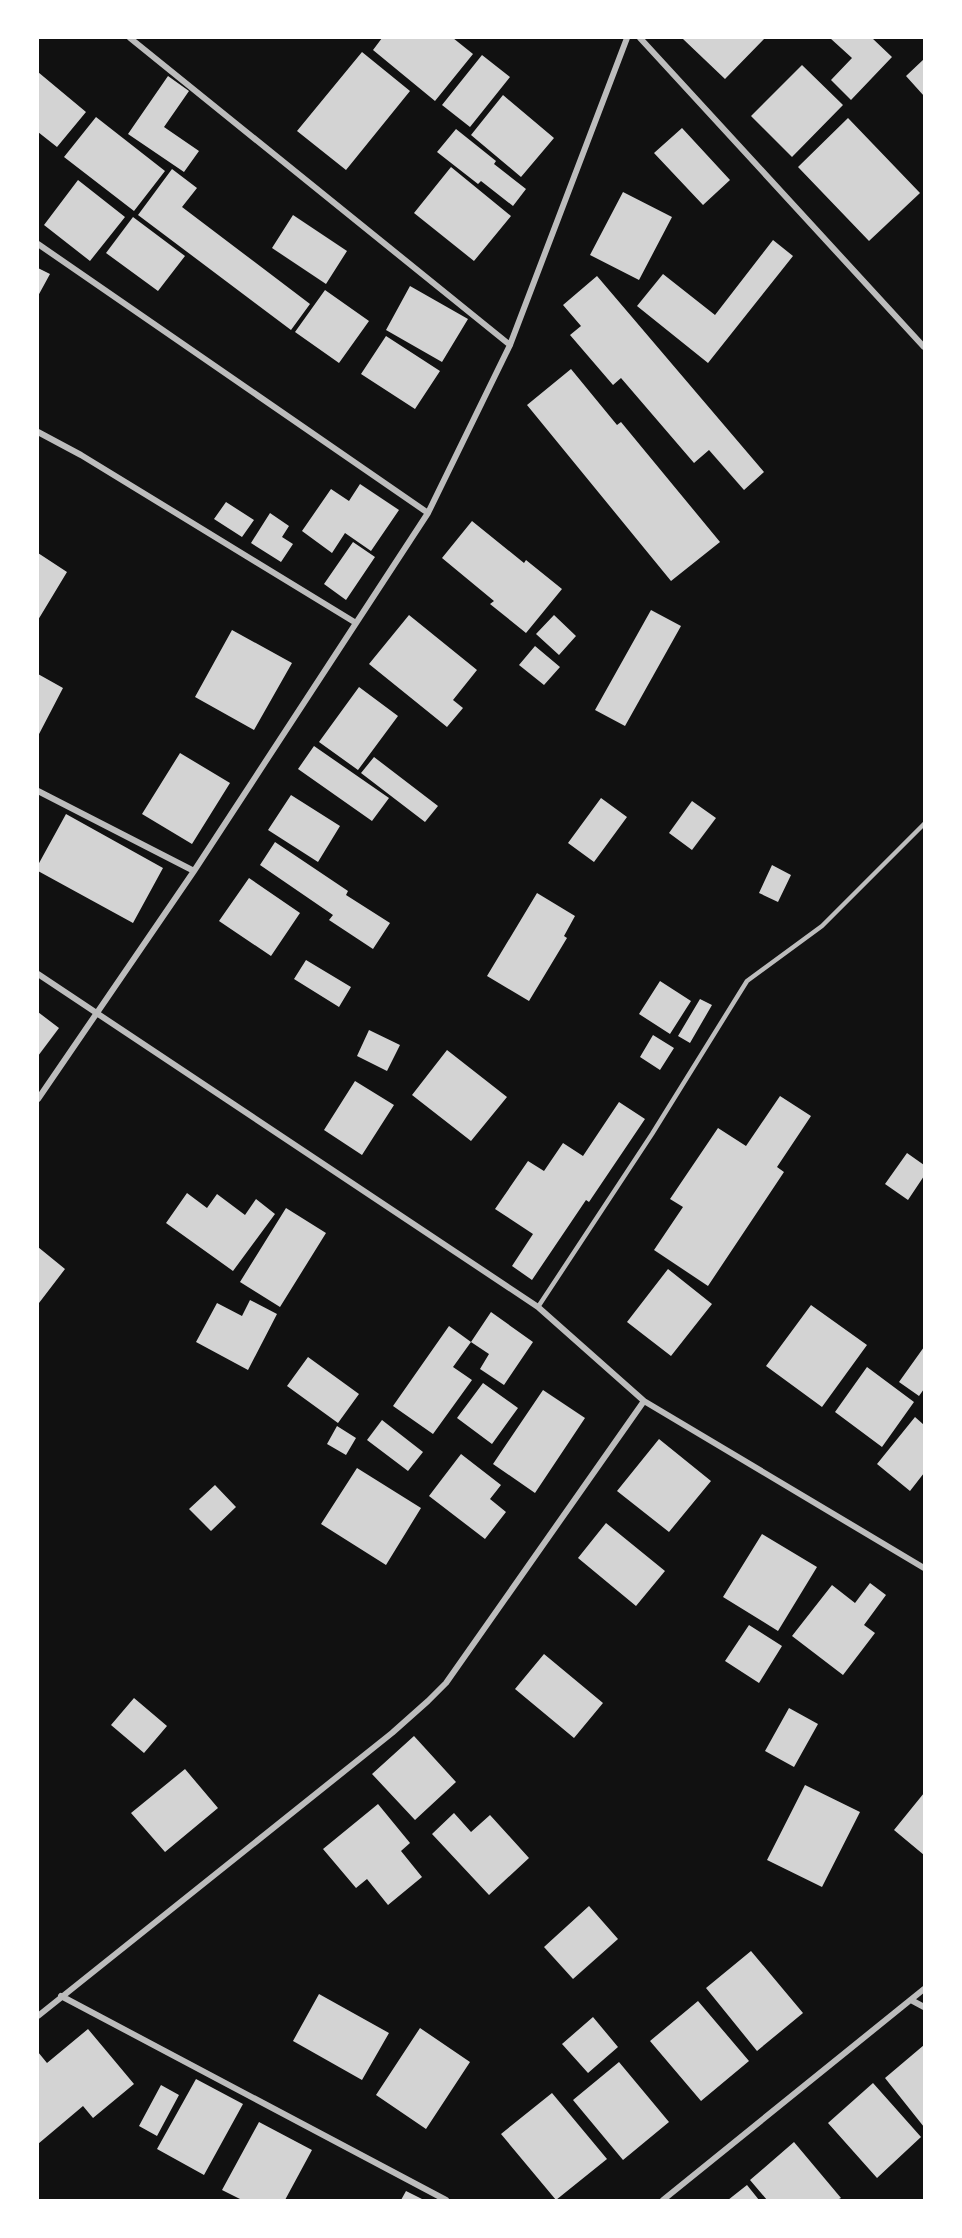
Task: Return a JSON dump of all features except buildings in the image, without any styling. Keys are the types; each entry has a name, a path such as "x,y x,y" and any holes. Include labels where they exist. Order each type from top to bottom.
{"street":[{"path":"130,38 510,345"},
{"path":"38,1099 194,871 428,513 510,345 627,38"},
{"path":"640,38 924,347"},
{"path":"38,244 428,513"},
{"path":"38,432 81,455 356,623"},
{"path":"38,791 194,871"},
{"path":"38,974 538,1307 644,1401 924,1568"},
{"path":"38,2016 392,1733 446,1683 644,1401"},
{"path":"663,2200 924,1989"},
{"path":"61,1996 446,2200"},
{"path":"911,2000 924,2007"}],"lane":[{"path":"538,1307 652,1134 747,981 822,926 924,824"}]}
